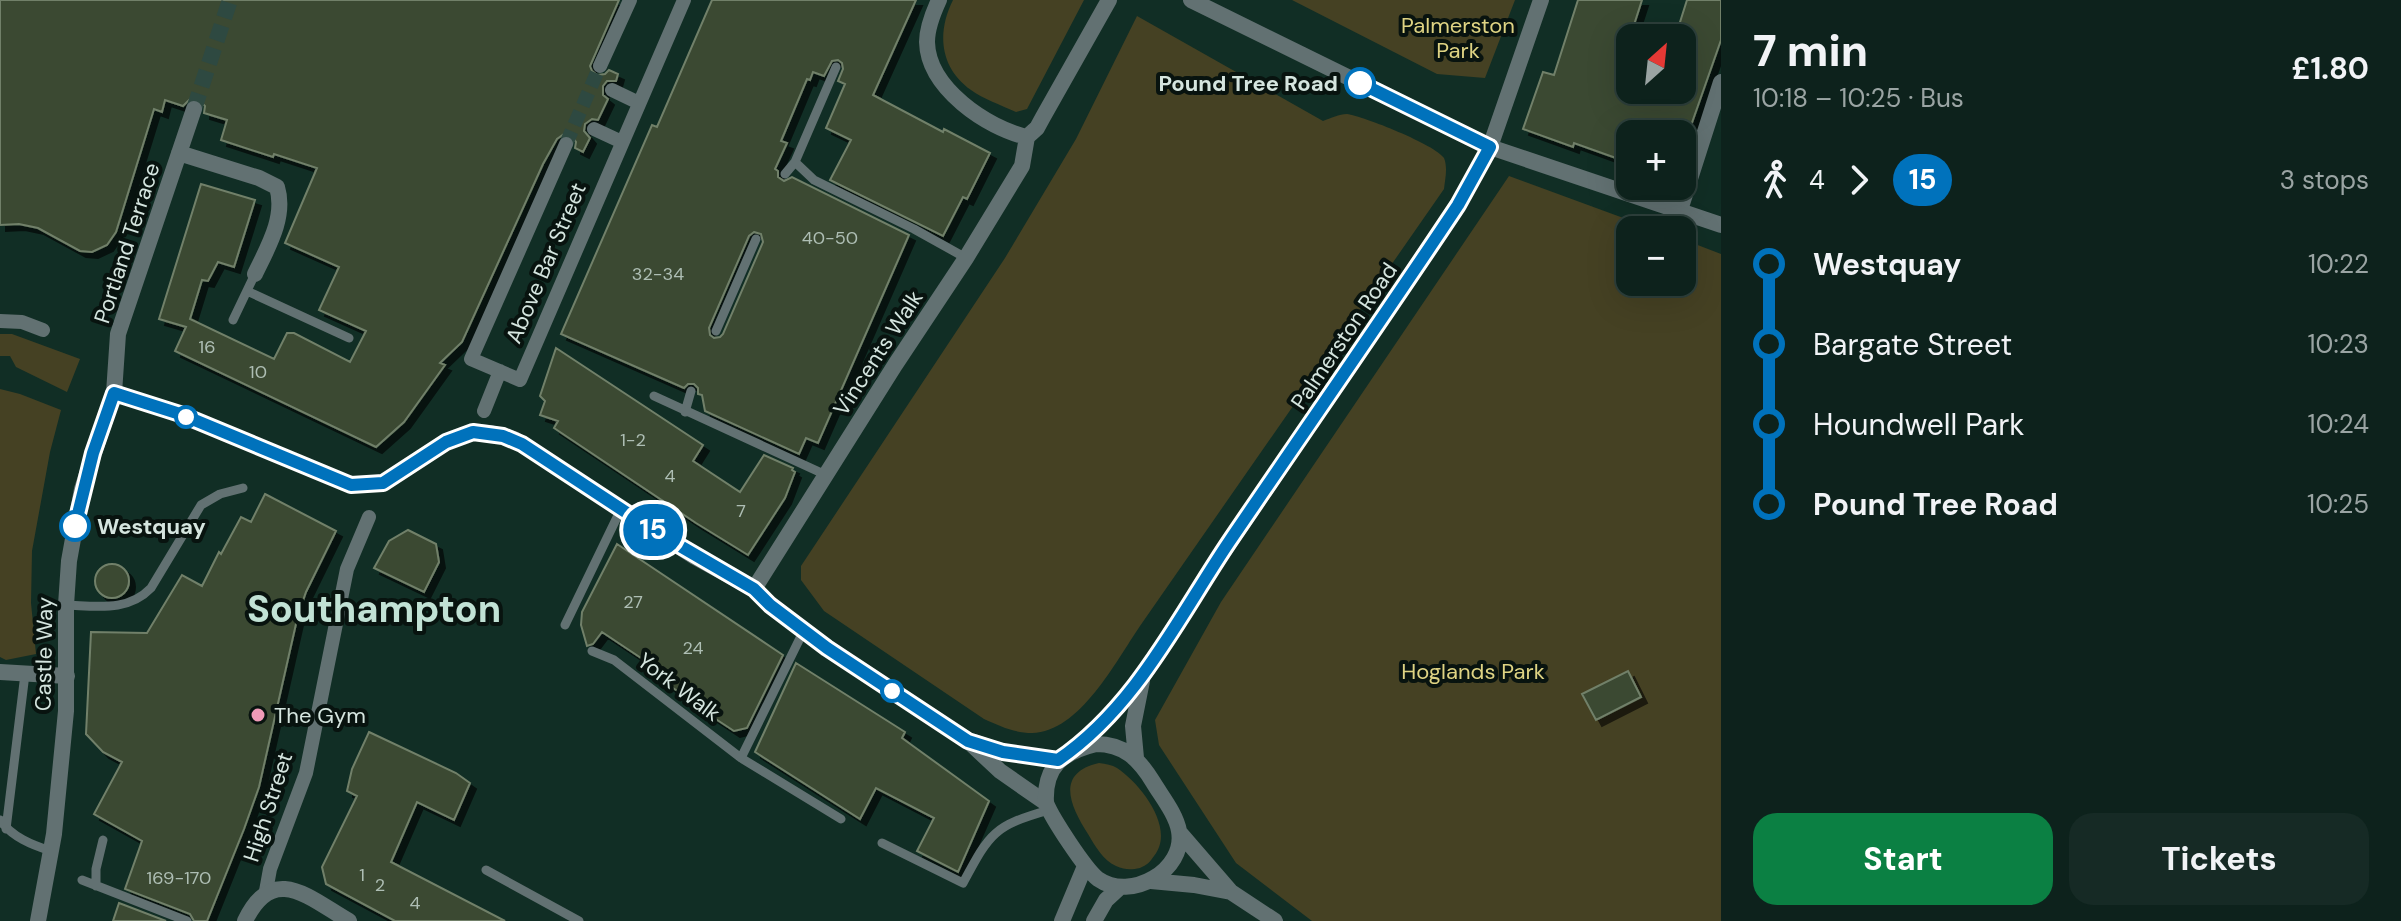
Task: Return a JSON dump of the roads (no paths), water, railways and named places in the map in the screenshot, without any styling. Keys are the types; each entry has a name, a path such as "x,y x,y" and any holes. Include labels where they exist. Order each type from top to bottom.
{"street":[{"path":"600,66 630,0"},
{"name":"Above Bar Street","path":"566,144 471,359 520,380 684,0"},
{"path":"939,0 929,26 927,42 939,78 970,110 1009,132 1027,137"},
{"name":"Vincents Walk","path":"754,589 1022,166 1027,137 1037,128 1109,0"},
{"path":"1191,0 1490,147 1721,225"},
{"name":"Palmerston Road","path":"1075,749 1143,676 1458,205 1490,147 1541,0"},
{"path":"1680,210 1716,114 1721,82"},
{"path":"612,90 639,103"},
{"name":"Portland Terrace","path":"114,393 118,334 194,109"},
{"path":"594,129 622,142"},
{"path":"179,153 259,178 277,187 281,201 275,230 255,274"},
{"path":"22,322 38,315"},
{"path":"0,321 22,322 43,330"},
{"name":"Above Bar Street","path":"484,411 500,371"},
{"path":"114,393 180,414 351,485 383,483 446,442 473,432 514,439 695,557 754,589 827,648 968,741 1000,771 1047,806 1085,866 1098,879 1119,888 1135,887 1151,881 1175,855 1180,833"},
{"name":"Castle Way","path":"38,921 51,851 66,711 69,561 82,489 114,393"},
{"name":"High Street","path":"245,921 266,891 270,869 306,773 347,569 369,517"},
{"path":"0,672 67,676"},
{"name":"Palmerston Road","path":"1136,758 1133,726 1143,676"},
{"path":"968,741 1003,752 1058,760"},
{"path":"1047,806 1045,791 1058,760 1075,749 1096,744 1111,744 1124,749 1136,758 1180,833 1231,892 1275,921"},
{"path":"1062,921 1085,866"},
{"path":"1151,881 1231,892"},
{"path":"266,891 280,888 293,890 349,921"},
{"path":"1094,921 1106,900 1119,888"}],"lane":[{"path":"785,174 795,162 836,67"},
{"path":"795,162 814,180 966,258"},
{"path":"716,331 756,239"},
{"path":"233,320 255,274"},
{"path":"247,291 349,338"},
{"path":"685,412 691,391"},
{"path":"654,396 826,475"},
{"path":"66,605 116,606 141,599 151,588 201,505 220,494 243,488"},
{"path":"565,625 621,509"},
{"path":"741,758 804,630"},
{"name":"York Walk","path":"592,651 614,660 741,758 841,819"},
{"path":"25,674 3,824 32,845 51,851"},
{"path":"882,843 963,883 983,845 999,829 1047,806"},
{"path":"96,886 96,869 103,840"},
{"path":"486,870 579,921"},
{"path":"82,880 187,921"}],"tunnel":[{"path":"194,109 230,0"},
{"path":"566,144 600,66"}],"place":[{"name":"Pound Tree Road","path":"1360,83"},
{"name":"Westquay","path":"75,526"},
{"name":"The Gym","path":"258,715"}],"district":[{"name":"Southampton","path":"374,609"}],"park label":[{"name":"Palmerston Park","path":"1458,38"},
{"name":"Hoglands Park","path":"1473,671"}]}
